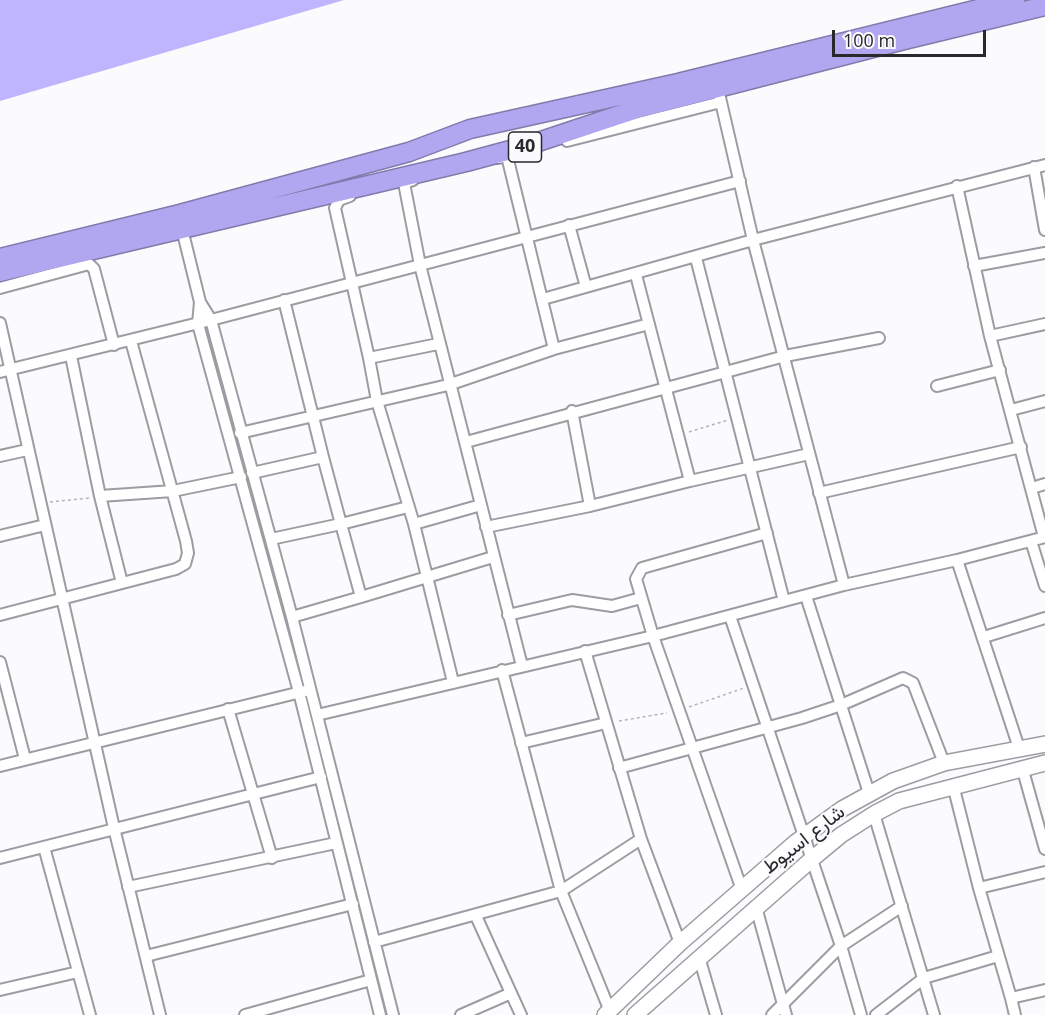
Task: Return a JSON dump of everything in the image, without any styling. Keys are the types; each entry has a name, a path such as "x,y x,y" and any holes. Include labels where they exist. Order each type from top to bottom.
{"highway":[{"name":"40","path":"0,258 466,162 529,146 640,108 719,95 902,34 1015,0"},
{"name":"40","path":"0,272 181,222 409,152 470,129 902,34 1045,6"},
{"path":"521,117 508,125 507,131 517,142 529,146"},
{"path":"466,162 481,154 487,145 484,135 470,129"}],"street":[{"path":"453,682 414,524 377,401 336,204 343,198 507,156 719,95 753,240 844,585"},
{"path":"507,156 554,349"},
{"path":"543,299 696,258 753,240 1045,165"},
{"path":"1034,167 1045,230"},
{"path":"5,370 198,324 740,181"},
{"path":"404,183 438,344 466,442 522,666"},
{"path":"317,715 653,636 844,585 957,560 1044,537 990,336 957,186"},
{"path":"181,222 200,302 211,320 292,617 393,1015"},
{"path":"569,225 586,286"},
{"path":"974,266 1045,253"},
{"path":"696,258 784,601"},
{"path":"0,288 89,264 94,269 114,345"},
{"path":"636,274 690,481"},
{"path":"284,300 361,597"},
{"path":"200,302 198,324 299,692 380,1015"},
{"path":"0,323 5,370 40,504 114,828 160,1015"},
{"path":"240,433 448,384 554,349 649,324"},
{"path":"990,336 1045,324"},
{"path":"466,442 572,411 725,371 785,356 879,338"},
{"path":"0,615 62,601 176,569 185,564 188,553 173,491 131,341"},
{"path":"369,358 438,344"},
{"path":"71,356 100,496 122,583"},
{"path":"938,386 1000,370"},
{"path":"1011,410 1045,401"},
{"path":"572,411 590,506"},
{"path":"819,494 1021,447"},
{"path":"0,456 27,450"},
{"path":"486,527 590,506 749,466 809,454"},
{"path":"252,473 324,458"},
{"path":"100,496 173,491 241,477"},
{"path":"1032,488 1045,484"},
{"path":"414,524 481,505"},
{"path":"271,539 408,507"},
{"path":"0,536 45,525"},
{"path":"742,890 653,636 636,579 642,568 767,533"},
{"path":"1031,541 1045,586"},
{"path":"292,617 493,557"},
{"path":"957,560 1019,748"},
{"path":"806,596 869,793"},
{"path":"508,615 572,600 612,606 641,598"},
{"path":"730,616 803,837 842,946 861,1015"},
{"path":"984,638 1045,618"},
{"path":"585,651 641,839 680,943"},
{"path":"0,662 3,690 25,759"},
{"path":"502,670 561,891 607,1013"},
{"path":"620,768 768,728 841,705 901,678 910,680 944,763"},
{"path":"0,766 311,690"},
{"path":"228,709 272,858"},
{"path":"521,743 606,723"},
{"name":"شارع اسيوط","path":"607,1013 680,943 803,837 869,793 893,781 944,763 1045,744"},
{"name":"شارع اسيوط","path":"635,1015 649,1010 699,957 812,859 842,835 874,814 899,801 953,785 1022,767 1045,764"},
{"path":"1022,767 1045,849"},
{"path":"0,858 321,777"},
{"path":"893,781 899,801"},
{"path":"953,785 1015,1015"},
{"path":"874,814 934,1015"},
{"path":"374,942 561,891 641,839"},
{"path":"128,887 336,843"},
{"path":"44,847 90,1015"},
{"path":"979,888 1045,873"},
{"path":"146,956 353,904"},
{"path":"772,1015 785,1010 842,946 902,906"},
{"path":"756,907 785,1010"},
{"path":"476,916 520,1015"},
{"path":"876,1015 924,978 998,956"},
{"path":"699,957 716,1015"},
{"path":"0,990 78,972"},
{"path":"245,1015 268,1011 371,980"},
{"path":"1011,998 1045,990"},
{"path":"461,1015 509,994"}],"path":[{"path":"678,435 737,417"},
{"path":"40,504 100,496"},
{"path":"606,723 680,711 754,684"}],"shaded area":[{"path":"0,0 344,0 0,101"}]}
